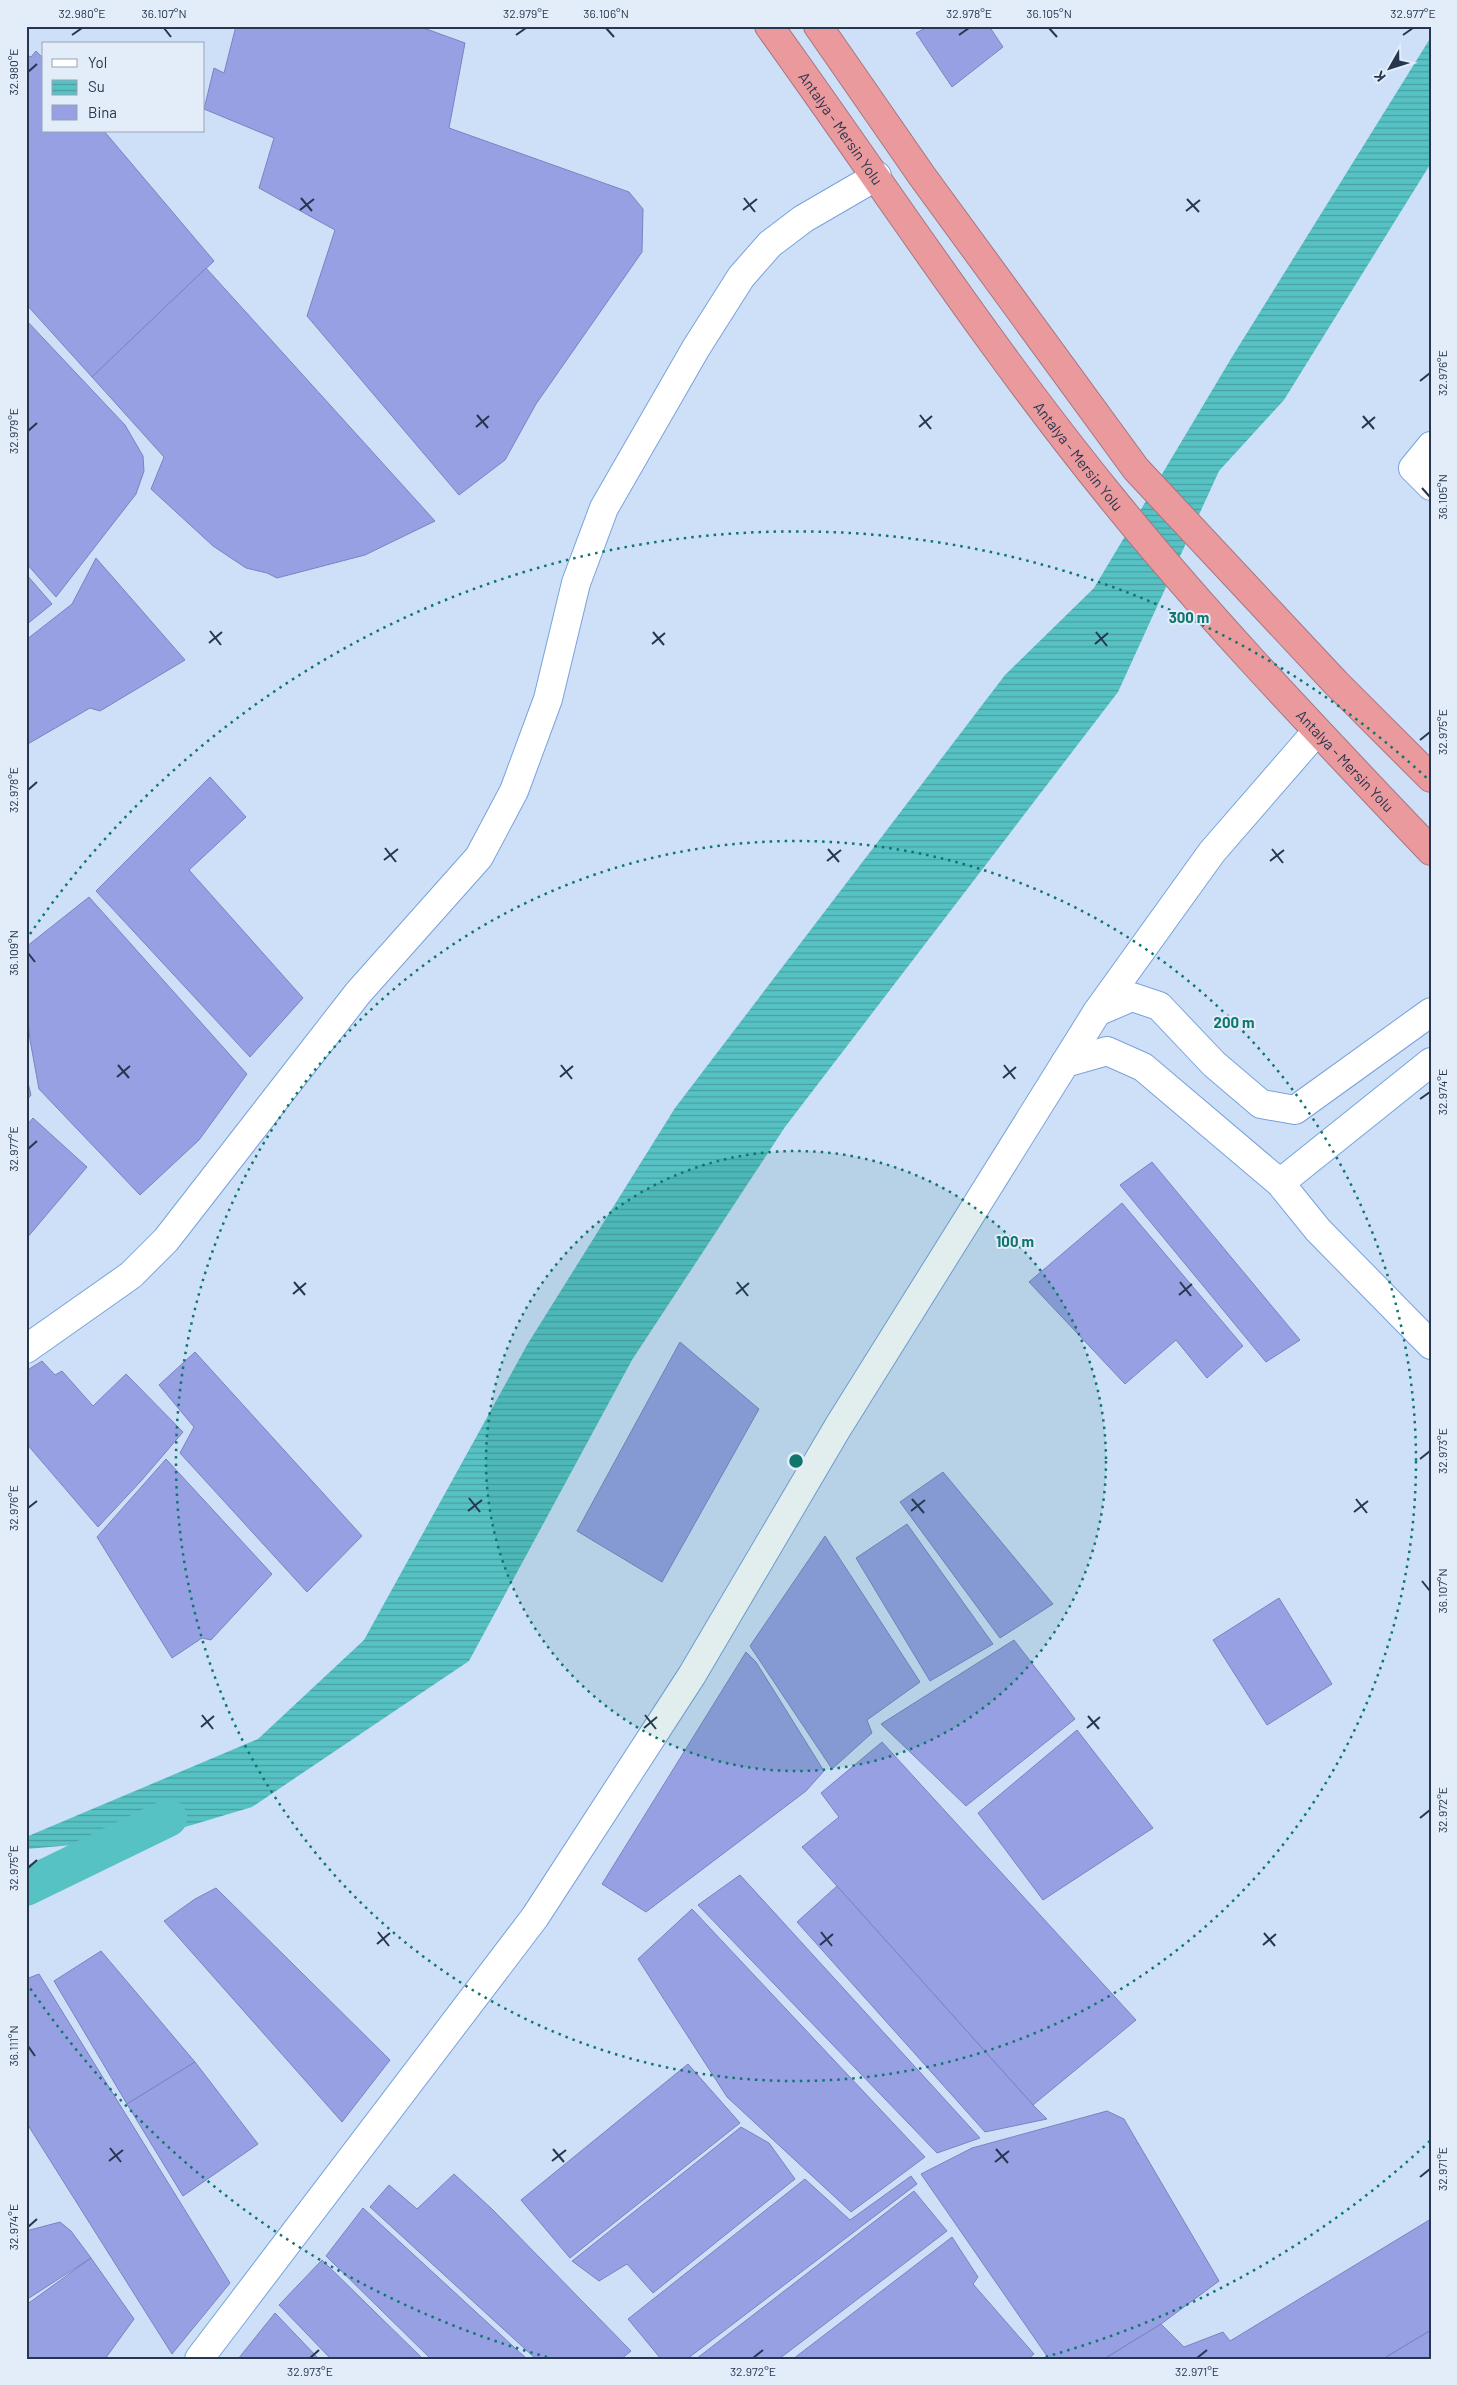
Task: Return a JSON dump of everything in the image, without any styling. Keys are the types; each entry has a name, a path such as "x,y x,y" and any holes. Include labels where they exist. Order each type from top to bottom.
{"highway":[{"name":"Antalya - Mersin Yolu","path":"770,26 1023,385 1110,496 1191,592 1317,731 1431,851"},
{"path":"818,26 922,176 1136,469 1336,683 1431,778"}],"street":[{"path":"26,1349 131,1275 166,1240 358,993 479,857 514,791 548,699 576,583 604,508 686,365 741,277 770,244 803,219 877,176"},
{"path":"1431,446 1413,468 1431,486"},
{"path":"200,2359 535,1917 692,1675 838,1427 1097,1012 1212,852 1317,731"},
{"path":"1097,1012 1132,997 1159,1006 1214,1064 1261,1104 1295,1110 1431,1012"},
{"path":"1065,1064 1107,1050 1143,1067 1280,1183 1318,1230 1431,1345"},
{"path":"1280,1183 1431,1062"}],"water":[{"path":"1431,37 1431,163 1284,400 1219,471 1118,692 785,1127 632,1360 469,1661 252,1807 145,1839 26,1849 26,1837 258,1739 364,1640 527,1345 675,1108 1005,675 1094,588 1232,357"}],"building":[{"path":"236,26 418,26 465,43 449,128 629,192 643,209 642,252 536,404 505,460 459,495 307,316 335,230 259,188 274,138 205,109 214,68 224,73"},
{"path":"929,26 989,26 1003,47 952,87 916,33"},
{"path":"36,51 42,57 42,132 105,132 214,261 92,377 26,304 26,55 31,57"},
{"path":"206,268 435,521 365,555 277,578 267,573 246,568 213,546 151,489 164,457 92,377"},
{"path":"26,320 125,425 143,456 144,471 136,494 56,597 26,563"},
{"path":"96,558 185,660 100,711 90,708 26,745 26,640 72,604"},
{"path":"26,574 52,604 26,625"},
{"path":"210,777 246,817 189,870 303,998 250,1057 96,891"},
{"path":"89,897 247,1074 199,1140 140,1195 39,1089 30,1040 26,1002 26,947"},
{"path":"26,1075 31,1095 26,1101"},
{"path":"33,1118 87,1167 26,1239 26,1126"},
{"path":"1152,1162 1300,1340 1266,1362 1120,1185"},
{"path":"1122,1203 1243,1346 1207,1378 1176,1340 1125,1384 1029,1282"},
{"path":"680,1342 759,1409 662,1582 577,1531"},
{"path":"195,1352 362,1536 307,1592 180,1453 194,1427 159,1385"},
{"path":"42,1361 55,1375 62,1371 93,1406 126,1374 183,1432 98,1527 26,1443 26,1371"},
{"path":"166,1459 272,1574 211,1640 202,1638 172,1658 97,1537"},
{"path":"943,1472 1053,1604 1000,1638 900,1502"},
{"path":"907,1524 993,1644 930,1681 856,1558"},
{"path":"825,1536 920,1682 867,1720 872,1733 832,1769 750,1646"},
{"path":"1279,1598 1332,1684 1267,1725 1213,1640"},
{"path":"1014,1640 1075,1719 966,1806 881,1724"},
{"path":"746,1652 756,1662 824,1771 806,1791 646,1912 602,1884"},
{"path":"1077,1730 1153,1828 1043,1900 978,1813"},
{"path":"882,1742 1136,2020 1033,2105 802,1847 839,1817 821,1793"},
{"path":"740,1875 980,2138 937,2153 698,1905"},
{"path":"837,1886 1047,2119 985,2132 797,1922"},
{"path":"216,1888 390,2060 342,2122 164,1921 195,1899"},
{"path":"692,1909 925,2157 851,2212 727,2097 638,1959"},
{"path":"101,1951 195,2062 127,2104 54,1981"},
{"path":"39,1974 230,2283 172,2354 26,2122 26,1979"},
{"path":"195,2062 258,2144 183,2196 127,2104"},
{"path":"688,2064 740,2123 570,2258 521,2200"},
{"path":"1107,2111 1124,2119 1219,2281 1161,2324 1104,2359 1049,2359 921,2174 972,2148"},
{"path":"741,2127 769,2143 795,2179 653,2293 627,2264 599,2281 572,2261"},
{"path":"454,2174 493,2210 631,2351 621,2359 536,2359 370,2207 389,2185 417,2209"},
{"path":"911,2176 917,2184 687,2359 661,2359 628,2319 805,2179 850,2220"},
{"path":"914,2191 947,2231 779,2359 696,2359"},
{"path":"363,2208 527,2359 431,2359 326,2256"},
{"path":"1431,2219 1431,2330 1383,2359 1104,2359 1161,2324 1184,2347 1223,2332 1230,2341"},
{"path":"60,2222 71,2231 91,2258 26,2300 26,2231"},
{"path":"952,2237 978,2277 973,2284 1034,2354 1028,2359 793,2359"},
{"path":"91,2258 134,2319 105,2359 26,2359 26,2305"},
{"path":"322,2260 423,2359 331,2359 279,2305"},
{"path":"275,2313 319,2359 238,2359"},
{"path":"1431,2330 1431,2359 1383,2359"}],"waterway":[{"path":"26,1887 168,1818"}]}
